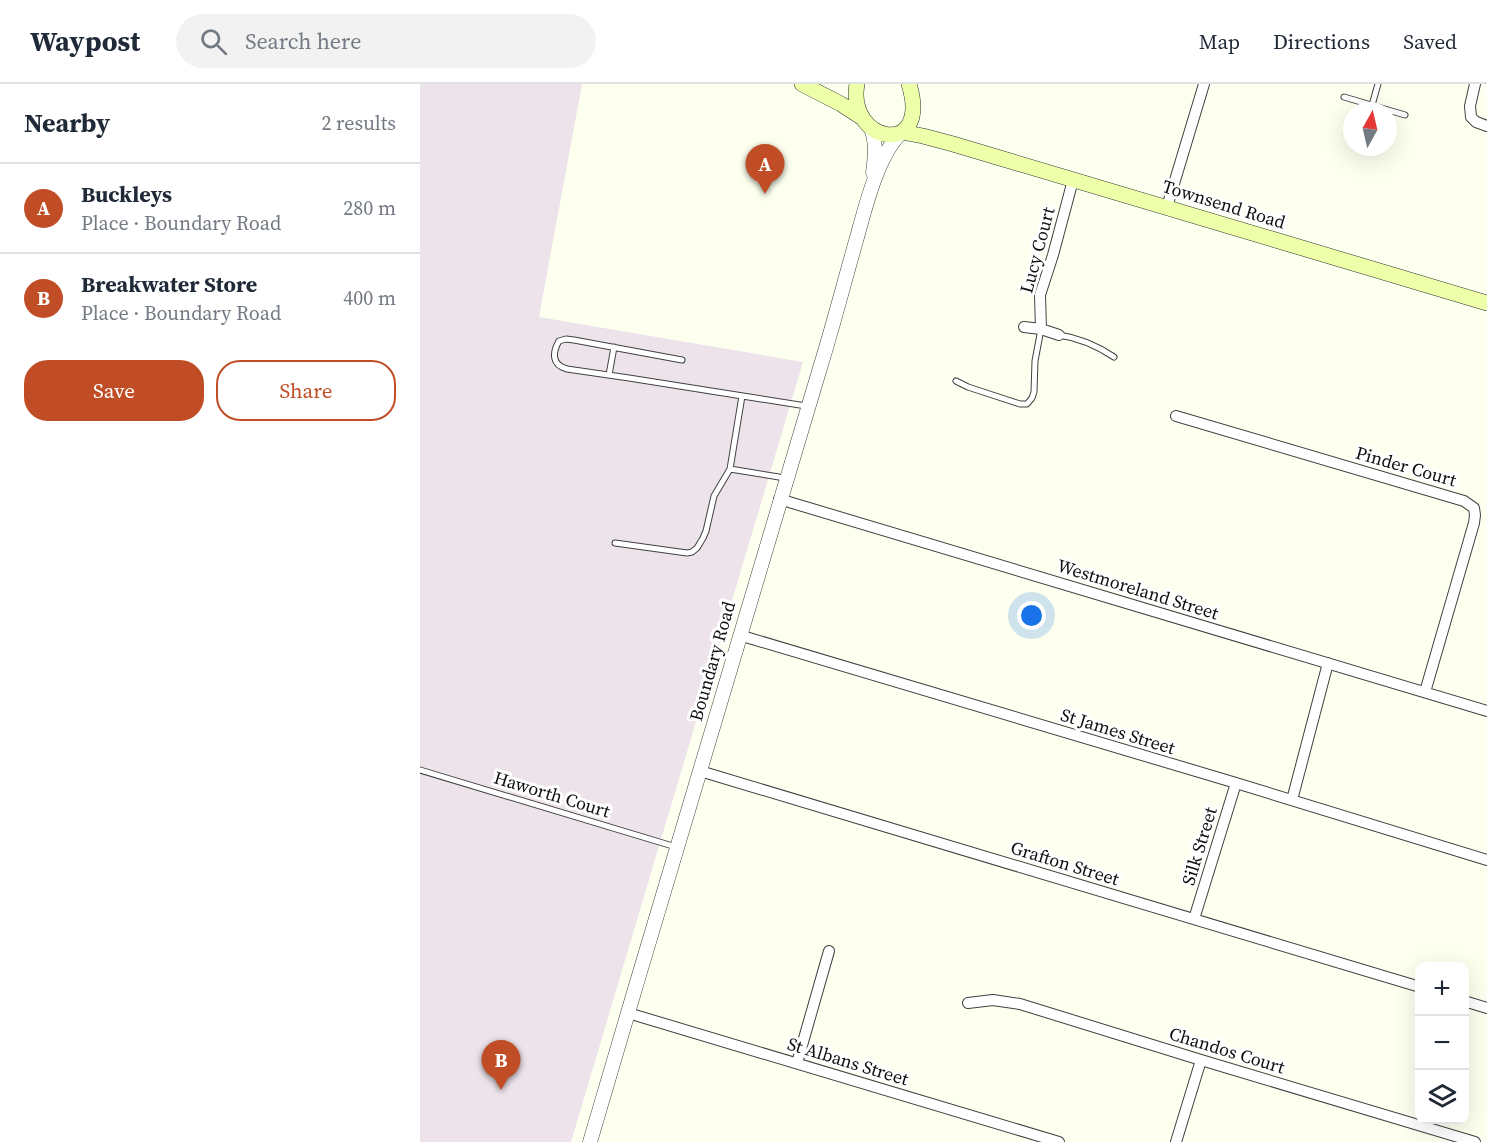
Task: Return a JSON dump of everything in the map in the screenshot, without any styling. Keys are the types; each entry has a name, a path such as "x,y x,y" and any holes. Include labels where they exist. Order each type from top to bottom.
{"main road":[{"name":"Townsend Road","path":"802,84 842,104 877,132 885,135 901,133 950,143 1487,303"},
{"path":"856,84 857,108 868,124"},
{"name":"Townsend Road","path":"911,92 915,114 919,122 950,143"},
{"path":"901,133 910,122 911,92"}],"street":[{"path":"1167,207 1204,84"},
{"path":"1475,84 1470,106 1471,117 1476,122 1487,126"},
{"name":"Boundary Road","path":"868,124 874,135 875,144 870,190"},
{"name":"Boundary Road","path":"590,1142 870,190 886,153 901,133"},
{"name":"Lucy Court","path":"1041,330 1040,295 1073,180"},
{"path":"1024,327 1059,335"},
{"name":"Pinder Court","path":"1176,416 1464,501 1474,508 1474,523 1425,692"},
{"name":"Westmoreland Street","path":"779,499 1487,711"},
{"name":"St James Street","path":"739,635 1487,860"},
{"path":"1292,800 1328,663"},
{"name":"Grafton Street","path":"700,771 1415,986"},
{"name":"Silk Street","path":"1194,919 1236,783"},
{"path":"797,1063 829,951"},
{"name":"Chandos Court","path":"968,1003 993,1000 1020,1004 1475,1142"},
{"path":"1469,1003 1487,1008"},
{"name":"St Albans Street","path":"628,1013 1059,1142"},
{"path":"1176,1142 1201,1060"}],"lane":[{"path":"1373,102 1377,84"},
{"path":"1344,97 1362,102"},
{"path":"1397,113 1405,115"},
{"name":"Lucy Court","path":"956,381 1021,405 1027,404 1034,392 1035,361 1041,330"},
{"path":"1059,335 1074,337 1092,344 1114,357"},
{"path":"682,360 566,339 560,341 556,346 554,357 555,363 560,367 808,407"},
{"path":"609,375 614,347"},
{"path":"615,543 687,553 697,548 706,531 714,496 730,469 742,396"},
{"path":"730,469 785,478"},
{"name":"Haworth Court","path":"420,770 676,847"}],"shaded area":[{"path":"420,84 582,84 539,317 803,362 571,1142 420,1142"}],"place":[{"name":"Buckleys","path":"765,194"},
{"name":"Breakwater Store","path":"501,1090"}]}
